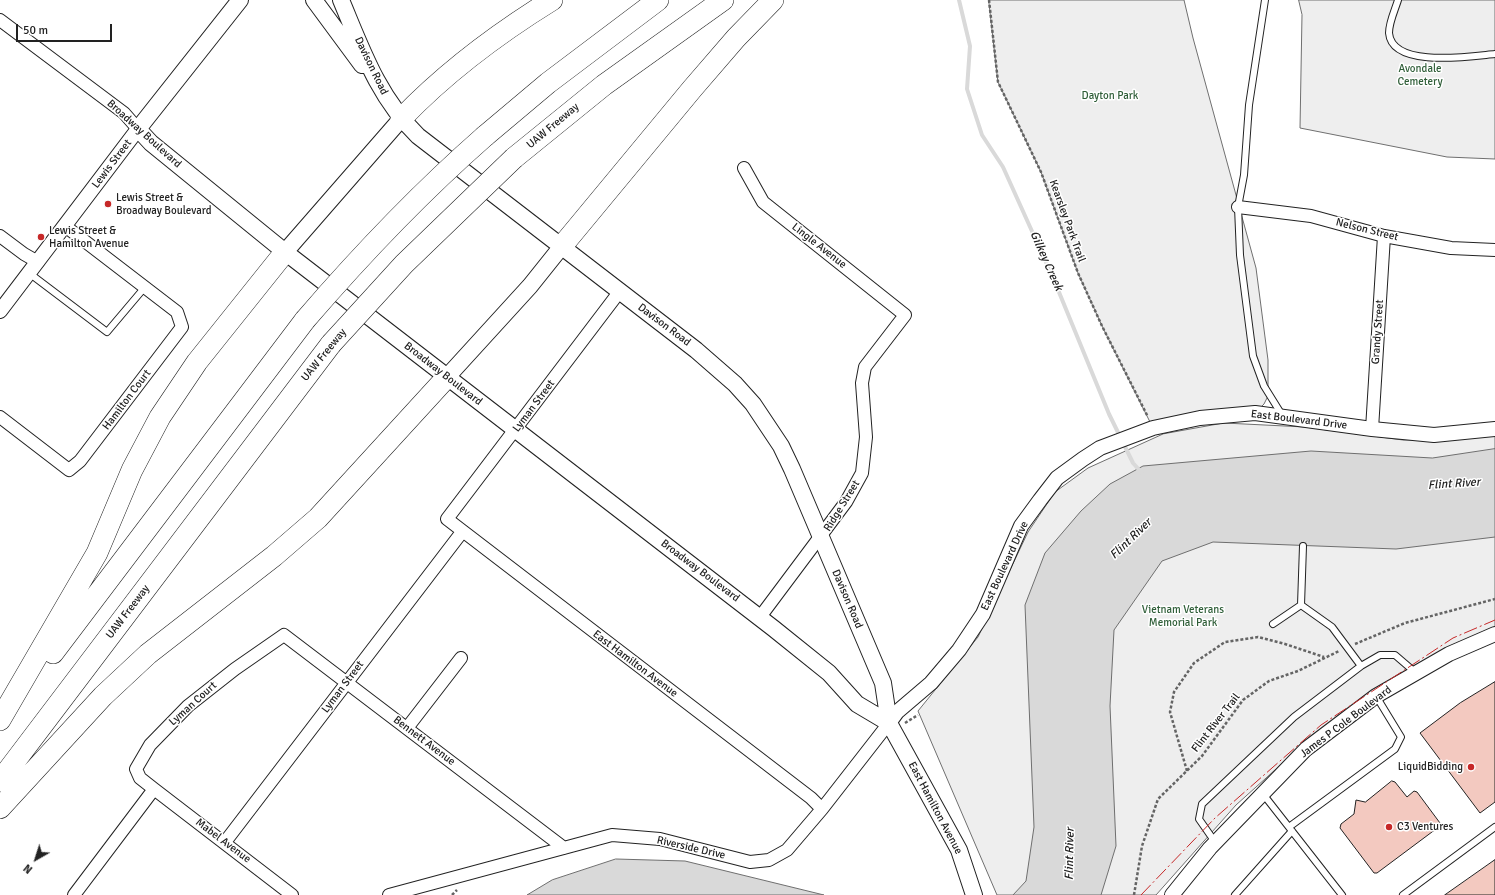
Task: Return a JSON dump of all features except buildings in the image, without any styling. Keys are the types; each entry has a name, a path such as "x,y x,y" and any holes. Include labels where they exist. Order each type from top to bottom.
{"highway":[{"path":"401,119 434,87 476,52 552,0"},
{"path":"0,721 305,320 336,284 441,175 485,136 548,83 658,0"},
{"name":"UAW Freeway","path":"0,781 331,344 404,264 514,158 604,85 724,0"},
{"path":"562,246 692,89 736,38 773,0"},
{"path":"0,721 97,552 132,470 160,417 197,362 285,252"},
{"path":"0,808 103,696 148,654 274,556 318,518 447,377"}],"main road":[{"name":"Lewis Street","path":"138,129 240,0"},
{"path":"314,0 378,85"},
{"name":"Davison Road","path":"341,0 378,85 401,119 418,136 696,350 735,384 753,404 781,446 821,537 883,683 889,723"},
{"path":"285,252 401,119"},
{"name":"Broadway Boulevard","path":"138,129 152,143 285,252 760,617 829,673 857,704 889,723"},
{"path":"447,377 530,286 562,246"},
{"name":"East Hamilton Avenue","path":"889,723 950,832 974,895"}],"street":[{"name":"Broadway Boulevard","path":"0,20 124,113 138,129"},
{"name":"Lewis Street","path":"0,311 138,129"},
{"name":"Lingle Avenue","path":"744,168 763,202 905,315"},
{"name":"Nelson Street","path":"1238,207 1311,216 1384,236 1451,248 1495,250"},
{"path":"65,226 145,287"},
{"path":"0,236 24,254 34,267"},
{"name":"Grandy Street","path":"1372,429 1384,236"},
{"name":"Hamilton Court","path":"0,417 69,470 80,461 182,327 177,312 145,287"},
{"name":"Lyman Street","path":"447,519 620,291"},
{"name":"Ridge Street","path":"760,617 846,502 862,472 866,437 862,383 865,367 905,315"},
{"name":"East Boulevard Drive","path":"889,723 897,712 931,683 960,650 983,614 1021,526 1040,500 1057,478 1100,448 1139,432 1153,428 1200,418 1255,413 1372,429 1434,435 1495,429"},
{"name":"East Hamilton Avenue","path":"447,519 805,794 822,809"},
{"name":"Lyman Street","path":"226,842 462,532"},
{"name":"James P Cole Boulevard","path":"1172,895 1215,842 1306,749 1376,696 1450,654 1495,634"},
{"name":"Bennett Avenue","path":"284,635 564,848"},
{"name":"Lyman Court","path":"154,789 140,778 136,769 150,745 188,706 234,669 284,635"},
{"path":"407,728 461,658"},
{"name":"Riverside Drive","path":"389,895 612,836 660,839 750,862 768,860 787,850 822,809 889,723"},
{"path":"74,895 154,789"},
{"name":"Mabel Avenue","path":"154,789 226,842 292,895"}],"lane":[{"path":"1265,0 1249,105 1244,175 1238,207 1240,255 1253,356 1264,386 1283,417"},
{"path":"1398,0 1390,25 1389,34 1393,43 1400,50 1425,58 1443,59 1495,54"},
{"path":"34,267 107,332 145,287"},
{"path":"1301,605 1303,546"},
{"path":"1273,624 1301,605"},
{"path":"1301,605 1332,627 1361,666"},
{"path":"1215,842 1199,819 1202,804 1294,716 1361,666 1380,655 1395,655 1416,673"},
{"path":"1235,895 1290,829 1395,749 1401,736 1376,696"},
{"path":"1263,794 1342,895"},
{"path":"1403,895 1495,827"}],"path":[{"name":"Kearsley Park Trail","path":"989,0 998,82 1040,172 1078,273 1153,428"},
{"name":"Flint River Trail","path":"1134,895 1142,846 1158,799 1202,756 1243,700 1269,681 1298,672 1324,657 1405,623 1495,599"},
{"name":"Flint River Trail","path":"1187,771 1170,712 1174,692 1194,663 1225,642 1258,638 1285,644 1324,657"}],"green space":[{"name":"Dayton Park","path":"989,0 1184,0 1256,268 1268,360 1268,396 1264,404 1255,413 1153,428 1102,326 1078,273 1041,172 998,82"},
{"name":"Avondale Cemetery","path":"1299,0 1495,0 1495,159 1447,157 1300,128 1302,15"},
{"name":"Vietnam Veterans Memorial Park","path":"1224,423 1305,427 1403,440 1457,439 1495,431 1495,627 1475,637 1305,743 1236,805 1156,895 997,895 918,711 978,637 1028,532 1055,492 1088,468 1163,434"}],"water":[{"name":"Flint River","path":"1495,449 1495,537 1396,549 1213,542 1162,561 1114,630 1110,706 1116,846 1101,895 1013,895 1026,881 1034,827 1025,605 1045,553 1081,511 1110,484 1143,466 1311,451 1432,458"},
{"path":"616,859 685,861 824,895 527,895 552,880"}],"waterway":[{"name":"Gilkey Creek","path":"959,0 970,46 967,89 982,135 1003,167 1054,280 1109,414 1133,463 1142,473"}],"power":[{"path":"1141,895 1215,818 1321,725 1453,638 1495,620"}],"place":[{"name":"Lewis Street & Broadway Boulevard","path":"108,204"},
{"name":"Lewis Street & Hamilton Avenue","path":"41,237"},
{"name":"LiquidBidding","path":"1471,767"},
{"name":"C3 Ventures","path":"1389,827"}]}
